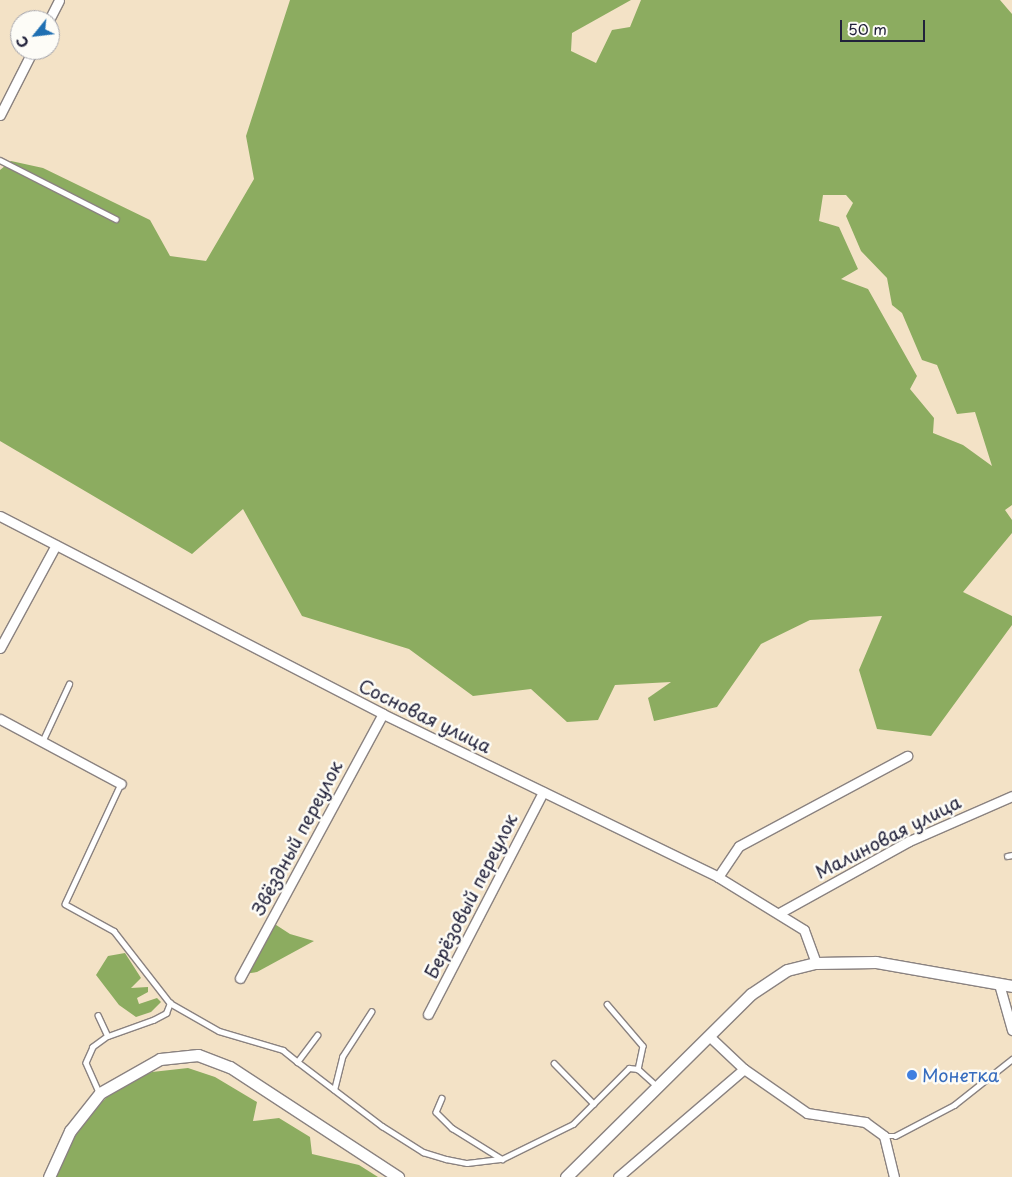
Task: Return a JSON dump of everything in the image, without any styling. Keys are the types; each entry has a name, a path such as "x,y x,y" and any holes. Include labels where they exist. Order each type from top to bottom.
{"street":[{"path":"0,115 28,60"},
{"name":"Сосновая улица","path":"0,516 382,714 718,877 781,912 804,930 816,963"},
{"path":"0,648 56,545"},
{"name":"Звёздный переулок","path":"240,978 382,714"},
{"path":"0,720 121,784"},
{"path":"718,877 739,846 907,756"},
{"name":"Берёзовый переулок","path":"428,1014 543,792"},
{"name":"Малиновая улица","path":"781,912 910,841 1012,796"},
{"path":"566,1177 751,994 787,970 816,963 876,962 1012,986"},
{"path":"999,984 1012,1030"},
{"path":"709,1036 744,1069 807,1113 865,1122 884,1136 894,1177"},
{"path":"50,1177 70,1132 100,1093 160,1059 198,1055 230,1067 398,1177"},
{"path":"618,1177 744,1069"}],"lane":[{"path":"0,160 116,219"},
{"path":"42,742 69,684"},
{"path":"121,784 97,842 64,899 114,931 170,1003 219,1031 283,1050 334,1090 423,1152 467,1163 502,1159 545,1141 594,1104 629,1068 638,1069 658,1087"},
{"path":"100,1093 86,1063 93,1047 108,1036 153,1020 166,1013 170,1003"},
{"path":"607,1004 644,1046 638,1069"},
{"path":"334,1090 342,1057 371,1012"},
{"path":"98,1015 108,1036"},
{"path":"298,1062 318,1034"},
{"path":"884,1136 895,1136 954,1105 1012,1059"},
{"path":"554,1063 594,1104"},
{"path":"442,1098 436,1112 452,1128 502,1159"}],"green space":[{"path":"290,0 631,0 572,33 571,51 596,63 612,30 630,27 641,0 1000,0 1012,14 1012,505 1005,510 1012,520 1012,533 963,592 1012,616 1012,625 931,736 877,729 859,670 882,616 810,620 761,644 717,707 654,721 648,698 671,682 615,685 598,720 567,722 531,689 473,696 409,649 302,616 243,509 192,554 0,441 0,170 11,161 43,168 150,220 170,256 206,261 254,179 246,136","holes":["823,195 846,195 853,203 846,216 861,251 887,278 892,305 902,313 922,360 937,365 957,414 975,412 992,466 963,445 933,433 934,418 910,389 917,376 868,289 841,279 858,269 839,227 819,221"]},
{"path":"270,921 290,934 314,941 257,972 244,974 249,951 263,938"},
{"path":"125,953 141,978 131,988 148,987 148,992 137,998 139,1004 157,998 161,1002 151,1012 136,1017 119,1005 96,975 108,956"},
{"path":"188,1068 215,1077 257,1102 253,1121 279,1118 310,1137 312,1154 359,1165 378,1177 54,1177 75,1132 115,1088 152,1072"}],"place":[{"name":"Монетка","path":"912,1075"}]}
